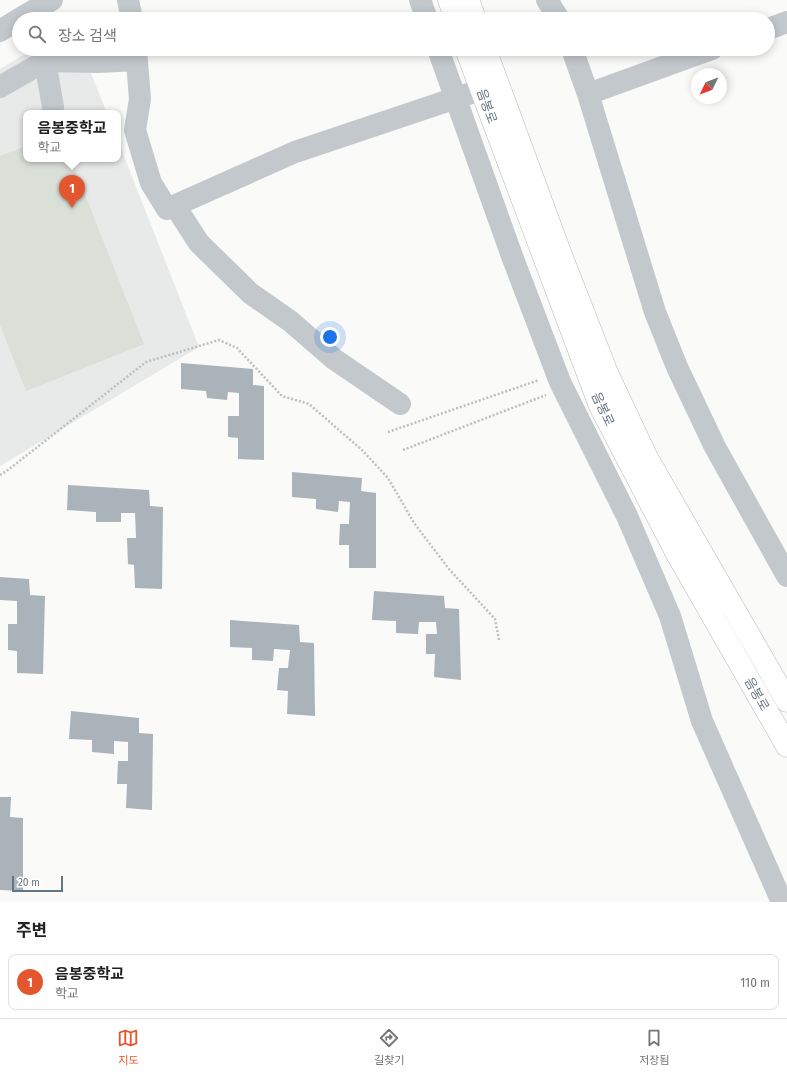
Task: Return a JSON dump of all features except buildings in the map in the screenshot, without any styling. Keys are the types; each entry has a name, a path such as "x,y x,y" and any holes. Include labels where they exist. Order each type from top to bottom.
{"main road":[{"path":"449,0 453,12"},
{"path":"468,0 472,12"},
{"name":"음봉로","path":"468,56 600,406 676,552 787,746"},
{"name":"음봉로","path":"488,56 558,248 607,373 647,458 787,701"}],"street":[{"path":"31,12 52,0"},
{"path":"128,0 131,12"},
{"path":"420,0 424,12"},
{"path":"547,0 555,12"},
{"path":"775,26 787,22"},
{"path":"0,31 12,23"},
{"path":"0,87 45,61 64,63 99,62 128,56"},
{"path":"137,56 140,99 135,130 151,183 167,209 296,152 480,90"},
{"path":"440,56 512,256 560,381 630,523 670,616 702,721 782,902"},
{"path":"574,56 588,94 655,312 677,367 715,447 787,576"},
{"path":"588,94 693,56"},
{"path":"45,61 53,107"},
{"path":"175,206 199,243 250,293 290,321 334,359 400,404"}],"path":[{"path":"0,475 146,362 219,340 237,348 282,396 309,404 362,450 383,472 418,528 449,568 495,619 499,640"},
{"path":"388,432 560,381"},
{"path":"403,450 560,381"}],"shaded area":[{"path":"21,56 84,56 106,110 23,110 23,162 121,162 121,149 199,347 0,466 0,69"},
{"path":"23,147 23,162 72,162 144,344 26,391 0,325 0,156"}],"place":[{"name":"음봉중학교","path":"72,208"}]}
